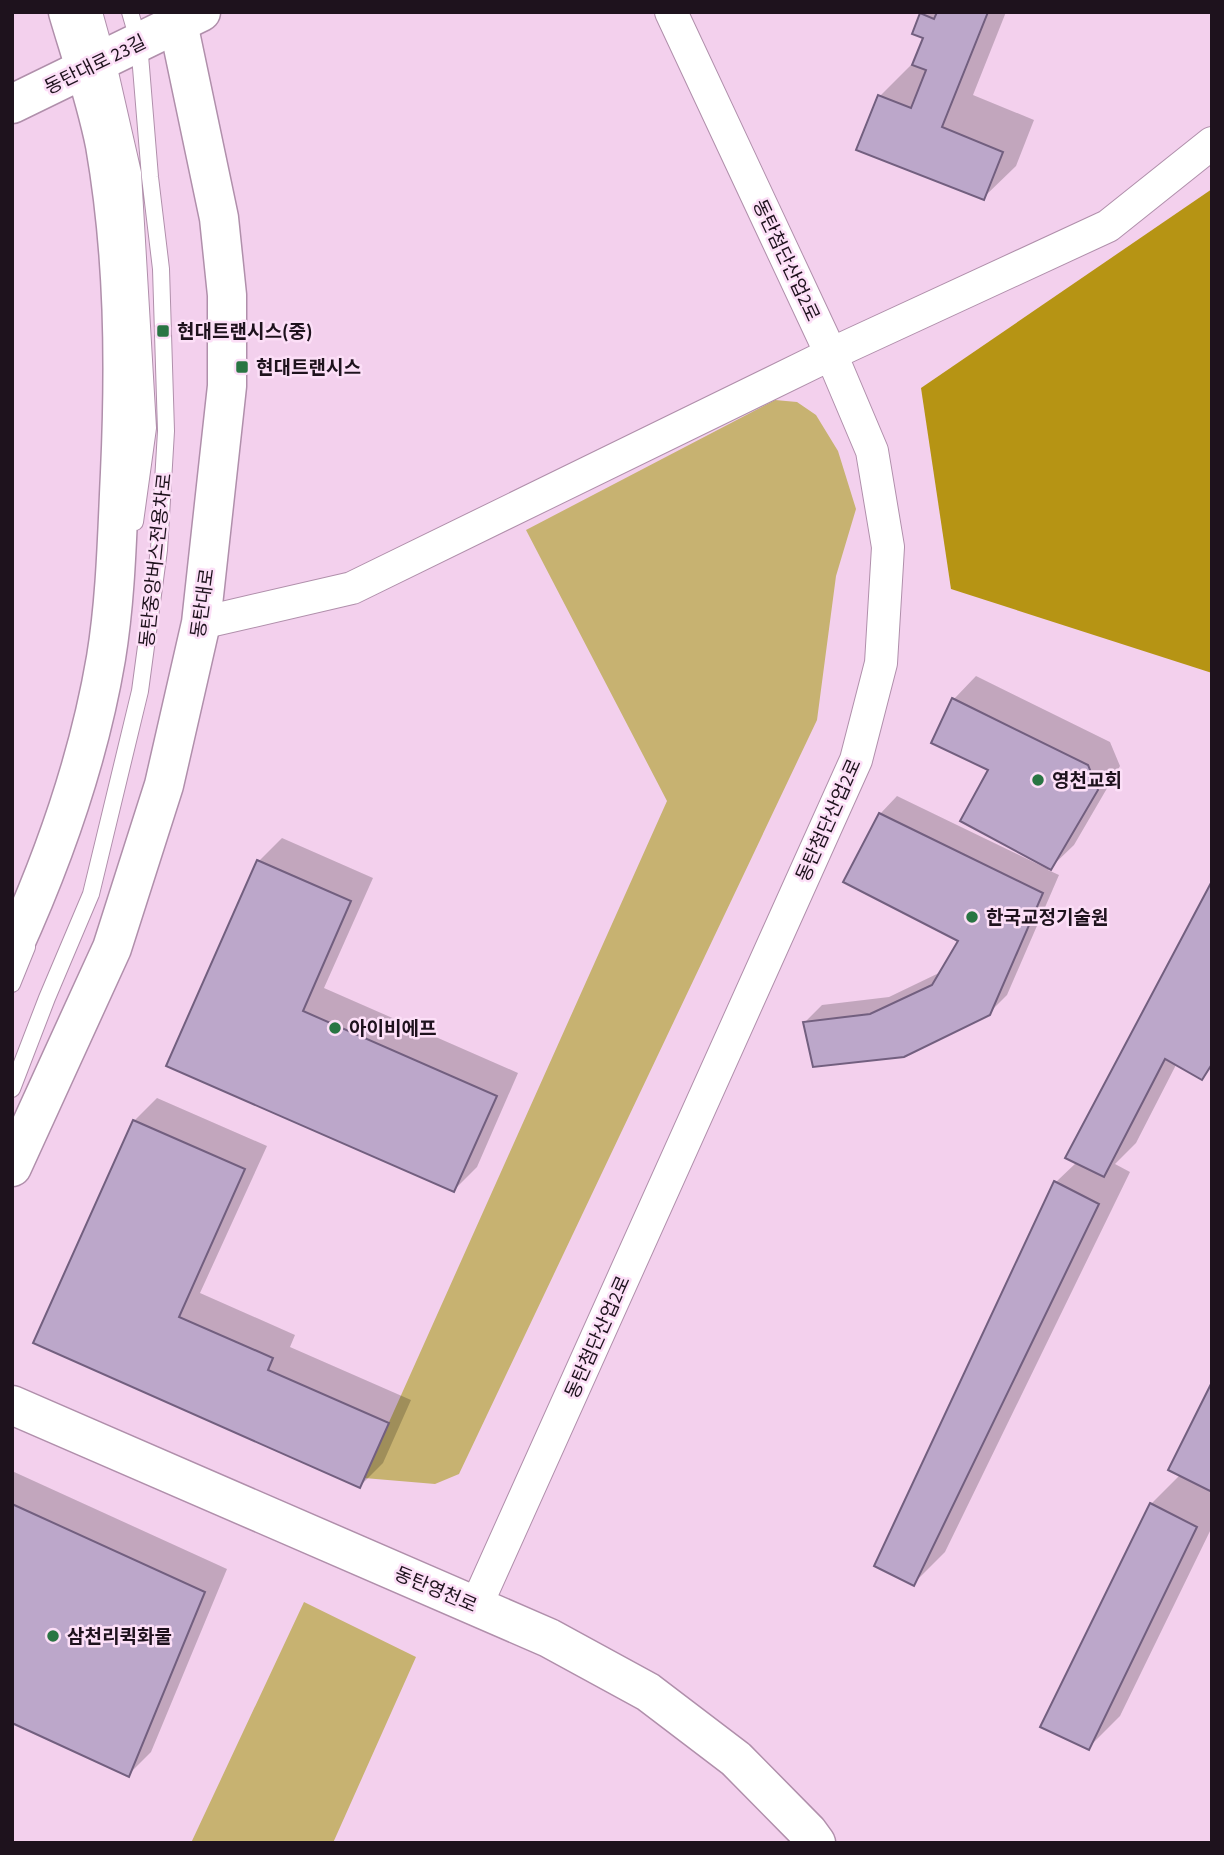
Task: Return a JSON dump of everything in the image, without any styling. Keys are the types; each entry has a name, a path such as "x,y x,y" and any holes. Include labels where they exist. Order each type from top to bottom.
{"main road":[{"path":"12,950 40,889 85,752 106,657 117,543 124,332 118,233 104,143 115,46 68,12"},
{"name":"동탄대로 23길","path":"12,104 115,46 184,16"},
{"name":"동탄대로","path":"12,1167 112,948 164,785 201,623 227,387 228,295 219,218 184,16"},
{"name":"동탄영천로","path":"12,1405 549,1638 648,1692 736,1759 816,1843"}],"street":[{"name":"동탄첨단산업2로","path":"477,1606 856,760 881,663 888,548 872,452 831,354 671,12"},
{"path":"201,623 352,589 831,354 1108,226 1212,143"}],"lane":[{"path":"94,12 115,46 132,173 148,428 105,739"},
{"name":"동탄중앙버스전용차로","path":"12,1089 91,894 140,691 159,550 166,431 162,269 150,177 115,46"},
{"path":"12,984 98,765"}],"shaded area":[{"path":"1212,189 1212,673 951,589 921,388"},
{"path":"775,400 797,402 816,415 838,451 856,509 836,576 817,720 459,1474 435,1484 364,1478 667,801 526,530"},
{"path":"304,1602 416,1657 333,1843 191,1843"}],"building":[{"path":"937,12 988,12 942,127 1003,152 984,200 856,150 878,95 911,108 926,70 912,65 923,38 912,34 920,13 934,19"},
{"name":"영천교회","path":"952,698 1088,765 1098,790 1051,870 960,821 988,770 931,743"},
{"name":"한국교정기술원","path":"879,813 1043,893 990,1015 904,1057 813,1067 803,1022 870,1014 932,985 958,941 843,882"},
{"path":"257,860 351,901 303,1011 497,1096 454,1192 166,1066"},
{"path":"1212,881 1212,1064 1202,1080 1165,1059 1104,1177 1065,1158"},
{"path":"133,1120 245,1169 179,1317 273,1358 268,1370 389,1423 360,1488 33,1343"},
{"path":"1054,1181 1099,1204 914,1586 874,1566"},
{"path":"1212,1382 1212,1488 1210,1491 1168,1470"},
{"path":"1150,1503 1197,1527 1089,1750 1040,1727"},
{"path":"12,1504 205,1592 129,1777 12,1723"}],"place":[{"name":"현대트랜시스(중)","path":"163,331"},
{"name":"현대트랜시스","path":"242,367"},
{"name":"영천교회","path":"1038,780"},
{"name":"한국교정기술원","path":"972,917"},
{"name":"아이비에프","path":"335,1028"},
{"name":"삼천리퀵화물","path":"53,1636"}]}
